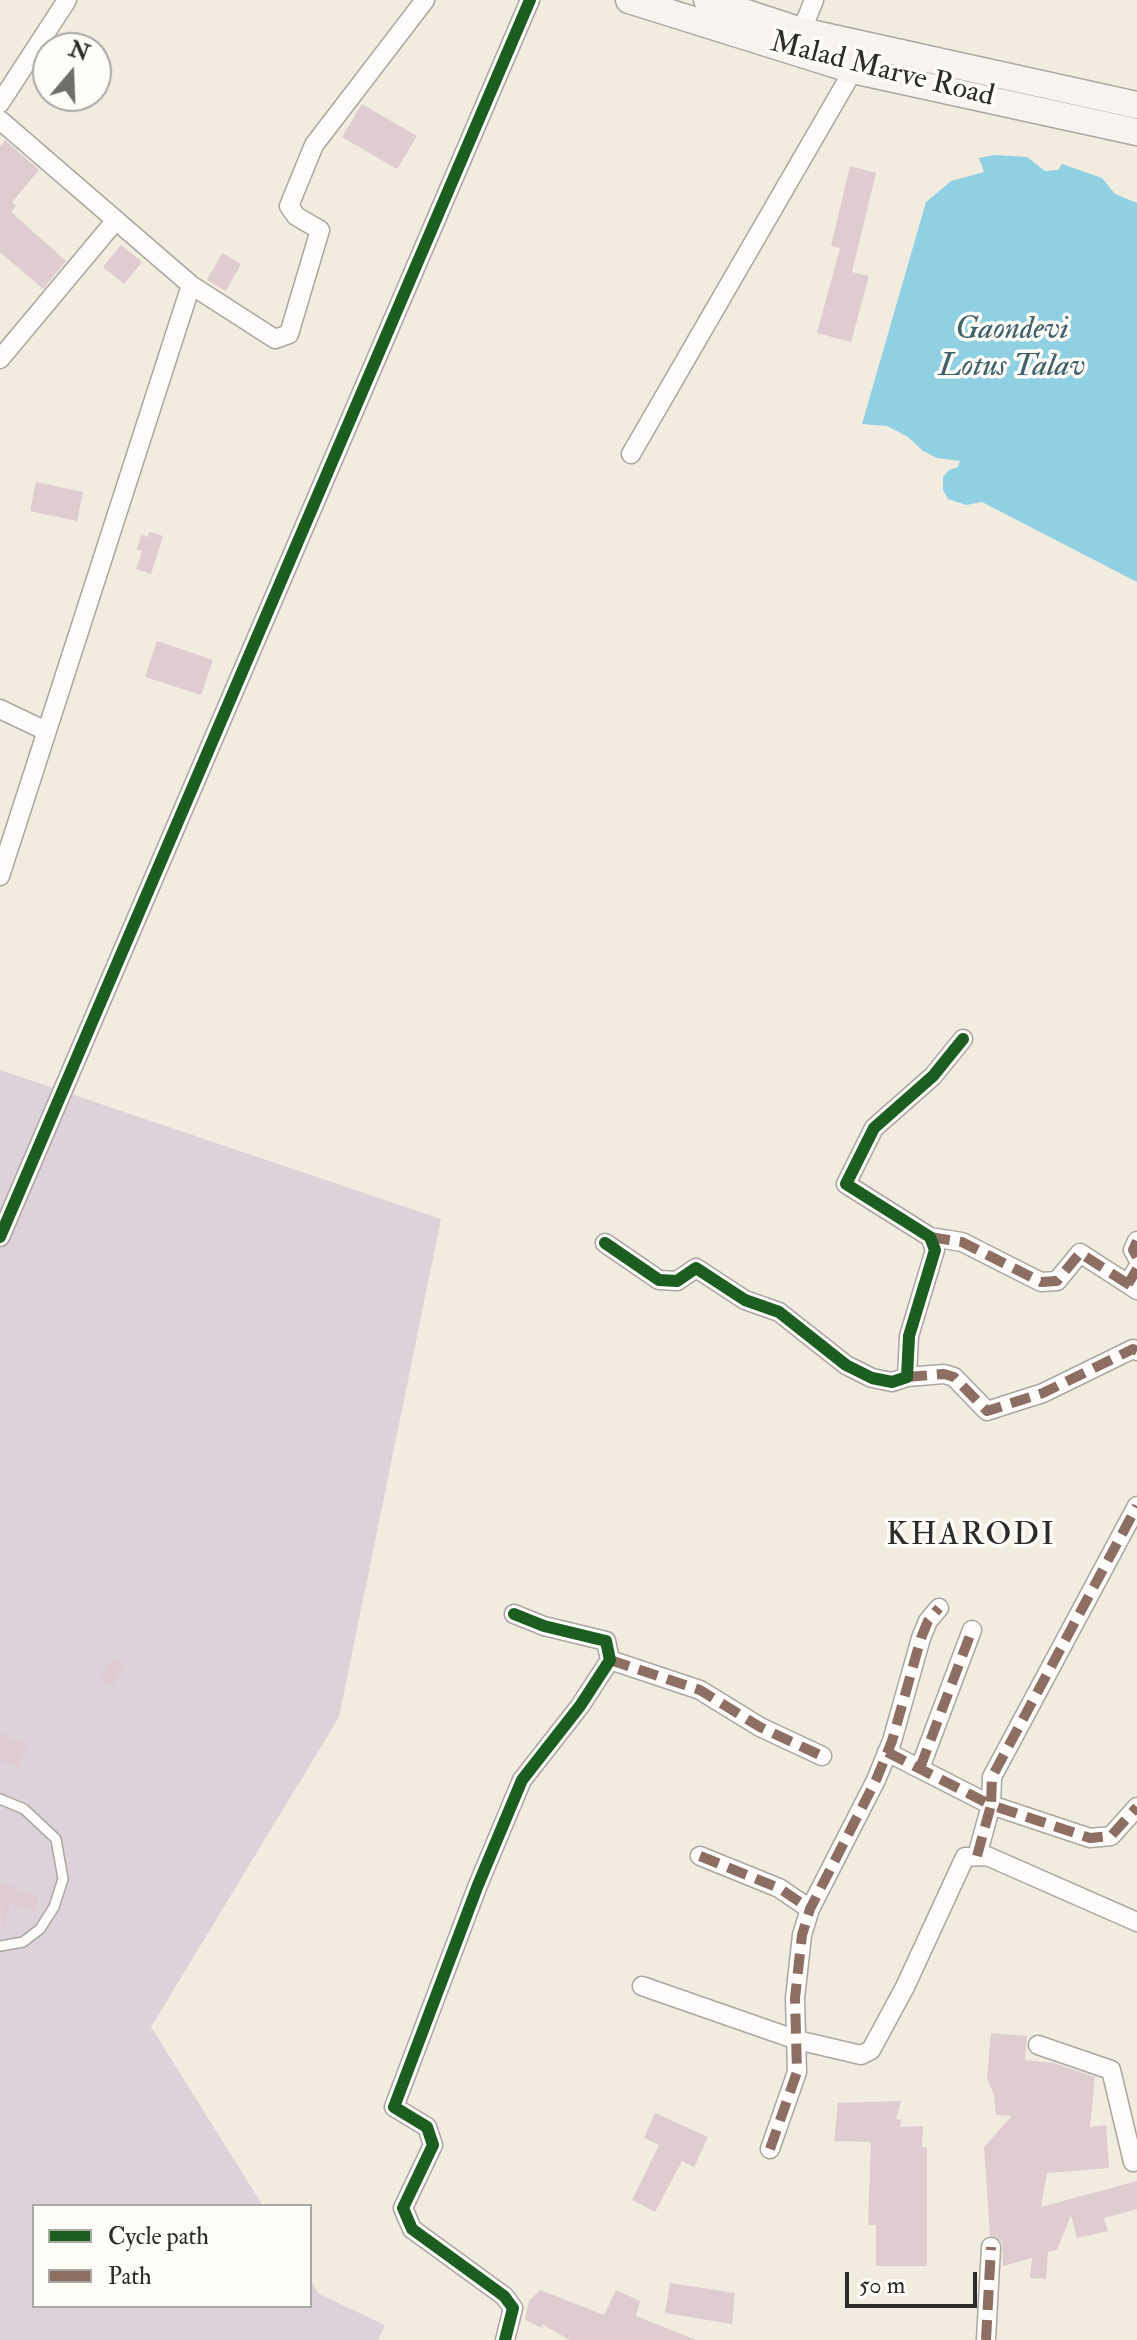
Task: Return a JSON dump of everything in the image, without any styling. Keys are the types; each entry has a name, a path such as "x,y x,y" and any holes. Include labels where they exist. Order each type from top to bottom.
{"main road":[{"name":"Malad Marve Road","path":"629,0 798,41 853,70 1137,132"},
{"path":"707,0 798,41 867,46 1137,105"}],"street":[{"path":"0,103 67,0"},
{"path":"0,120 191,285 275,339 289,334 320,230 296,216 289,206 314,145 425,0"},
{"path":"0,1237 530,0"},
{"path":"798,41 814,0"},
{"path":"631,454 664,392 867,46"},
{"path":"0,359 116,220"},
{"path":"0,876 191,285"},
{"path":"0,709 46,731"},
{"path":"963,1039 933,1076 874,1128 846,1184 930,1237 962,1242 1041,1282 1057,1281 1080,1253 1134,1281"},
{"path":"907,1377 909,1336 935,1250 930,1237"},
{"path":"1137,1241 1133,1250 1137,1257"},
{"path":"605,1243 659,1280 677,1281 696,1268 745,1300 779,1312 846,1365 872,1378 892,1382 907,1377 944,1374 954,1377 987,1411 1043,1393 1133,1349 1137,1351"},
{"path":"977,1856 991,1805 992,1777 1137,1506"},
{"path":"770,2149 797,2072 797,1963 810,1909 853,1828 887,1752 921,1638 928,1621 939,1608"},
{"path":"505,2340 513,2308 504,2296 412,2229 403,2208 433,2145 427,2127 394,2107 478,1885 522,1780 580,1706 610,1660 606,1641 544,1626 514,1614"},
{"path":"920,1768 972,1630"},
{"path":"610,1660 700,1690 760,1727 822,1756"},
{"path":"887,1752 991,1805 1090,1838 1111,1836 1137,1807"},
{"path":"700,1856 779,1888 810,1909"},
{"path":"642,1986 797,2040 861,2055 871,2050 905,1987 965,1857 987,1856 1137,1922"},
{"path":"1038,2045 1111,2070 1133,2162 1137,2161"},
{"path":"986,2340 991,2247"}],"lane":[{"path":"0,1799 24,1809 56,1839 63,1879 54,1907 40,1929 23,1942 0,1946"}],"shaded area":[{"path":"0,1070 441,1219 339,1717 151,2027 262,2204 32,2204 32,2308 312,2308 312,2283 319,2294 385,2325 378,2340 0,2340"}],"water":[{"name":"Gaondevi Lotus Talav","path":"995,155 1027,157 1045,171 1058,170 1062,164 1102,178 1115,194 1137,203 1137,582 982,502 966,505 948,499 943,490 943,477 949,470 958,467 960,461 937,458 887,426 862,424 926,202 951,181 984,172 979,158"}],"building":[{"path":"362,104 417,136 397,169 342,137"},
{"path":"5,140 39,170 12,202 16,206 11,212 66,261 43,289 0,252 0,147"},
{"path":"850,166 876,173 852,272 869,276 851,342 817,333 840,248 831,246"},
{"path":"121,245 142,262 124,284 103,267"},
{"path":"222,253 241,264 226,291 207,280"},
{"path":"36,482 83,492 77,521 30,511"},
{"path":"149,532 163,536 151,574 136,569 142,551 137,549 141,535 148,537"},
{"path":"157,641 213,660 201,695 145,677"},
{"path":"114,1657 125,1663 112,1687 100,1681"},
{"path":"0,1733 27,1744 18,1767 0,1760"},
{"path":"0,1882 39,1897 34,1912 11,1904 2,1929"},
{"path":"991,2033 1027,2036 1025,2060 1054,2063 1095,2077 1090,2127 1106,2125 1109,2168 1047,2173 1041,2207 1137,2181 1137,2209 1104,2218 1108,2231 1077,2238 1071,2215 1057,2250 1048,2252 1046,2279 1030,2278 1032,2258 1003,2266 1002,2242 990,2235 984,2147 1012,2116 996,2115 994,2095 987,2078"},
{"path":"901,2101 896,2119 902,2120 899,2127 923,2126 922,2147 927,2147 927,2266 876,2266 876,2225 868,2225 871,2142 834,2141 838,2103"},
{"path":"655,2113 708,2137 694,2167 682,2161 655,2212 632,2200 659,2145 644,2138"},
{"path":"670,2283 735,2293 732,2324 665,2313"},
{"path":"540,2290 604,2315 616,2290 640,2301 636,2316 696,2340 569,2340 542,2324 542,2328 525,2320 529,2301"}],"marked path":[{"path":"930,1237 962,1242 1041,1282 1057,1281 1080,1253 1128,1284"},
{"path":"1137,1241 1133,1250 1137,1257"},
{"path":"1137,1269 1128,1284 1137,1290"},
{"path":"907,1377 944,1374 954,1377 987,1411 1043,1393 1133,1349 1137,1351"},
{"path":"887,1752 991,1805 992,1777 1137,1506"},
{"path":"770,2149 797,2072 795,1998 802,1935 810,1909 876,1780 892,1741 921,1638 928,1621 939,1608"},
{"path":"920,1768 972,1630"},
{"path":"610,1660 700,1690 760,1727 822,1756"},
{"path":"977,1856 991,1805 1090,1838 1111,1836 1137,1807"},
{"path":"700,1856 779,1888 810,1909"},
{"path":"986,2340 991,2247"}],"cycle path":[{"path":"0,1237 530,0"},
{"path":"605,1243 659,1280 677,1281 696,1268 745,1300 779,1312 846,1365 872,1378 892,1382 907,1377 909,1336 935,1250 930,1237 846,1184 874,1128 933,1076 963,1039"},
{"path":"505,2340 513,2308 504,2296 412,2229 403,2208 433,2145 427,2127 394,2107 478,1885 522,1780 580,1706 610,1660 606,1641 544,1626 514,1614"}],"district":[{"name":"KHARODI","path":"971,1537"}]}
